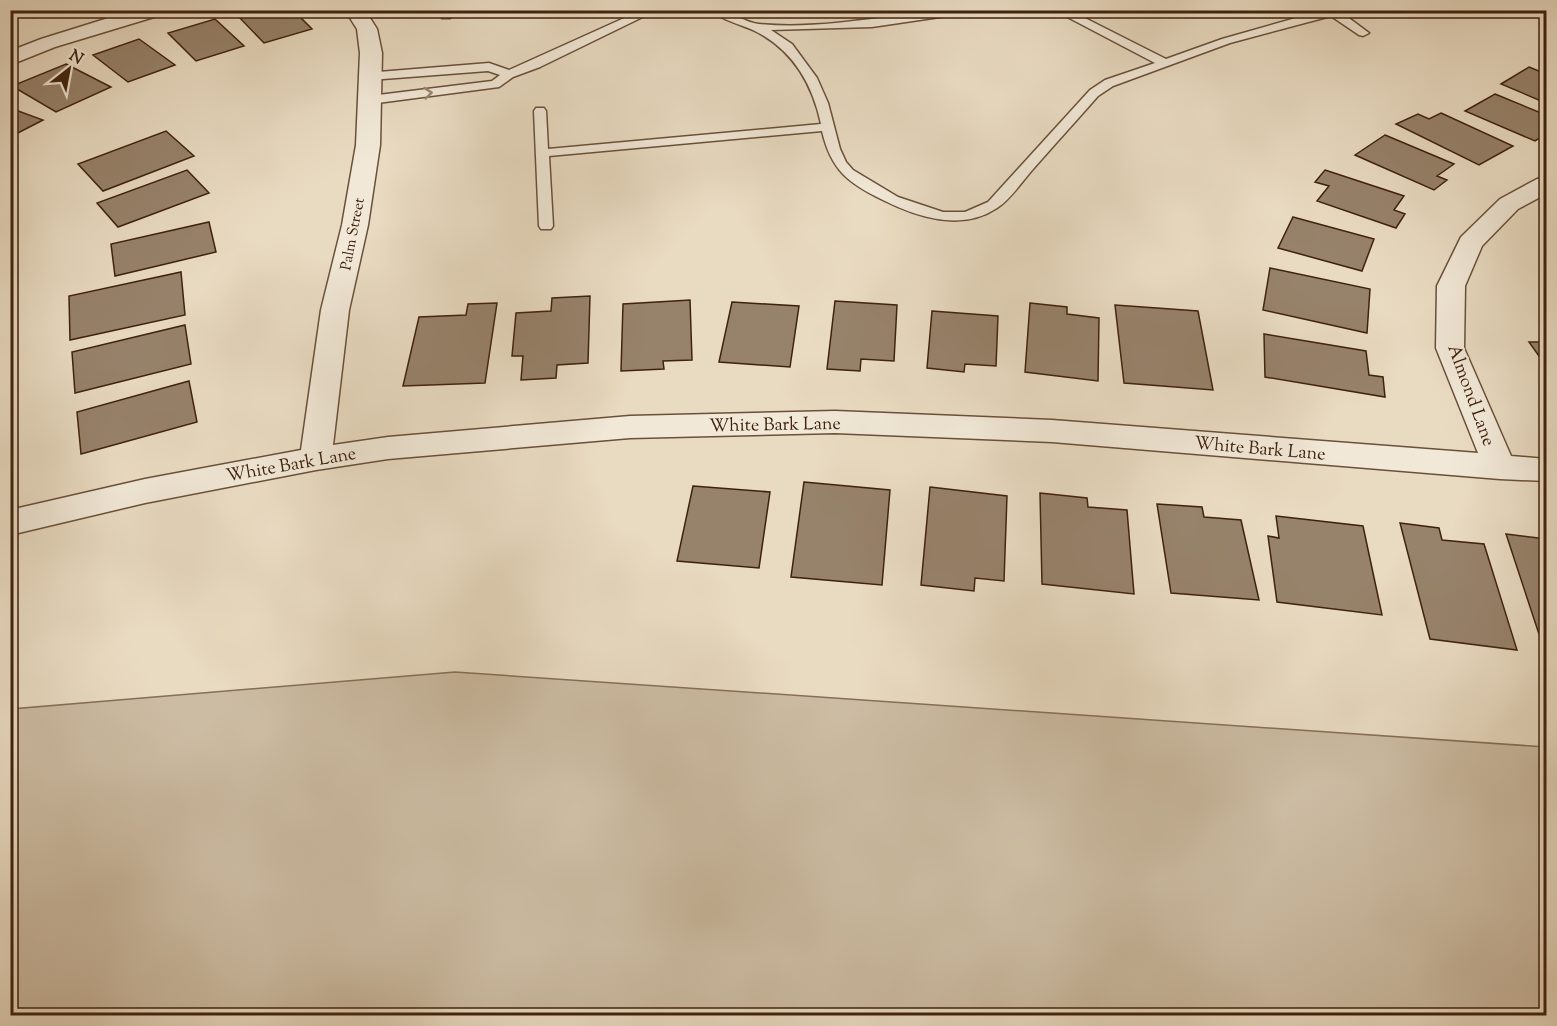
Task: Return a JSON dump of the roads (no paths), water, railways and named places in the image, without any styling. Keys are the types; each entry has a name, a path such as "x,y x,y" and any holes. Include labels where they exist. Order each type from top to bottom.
{"street":[{"path":"10,59 48,43 157,10"},
{"name":"Palm Street","path":"316,459 335,310 355,225 368,146 371,53 367,29 355,10"},
{"name":"Almond Lane","path":"1500,468 1450,348 1450,286 1470,243 1509,204 1546,184"},
{"name":"White Bark Lane","path":"10,524 146,491 316,459 388,448 630,427 835,422 1052,431 1546,470"}],"lane":[{"path":"446,16 460,10"},
{"path":"370,88 495,84 508,74 536,64 652,10"},
{"path":"716,10 776,39 794,54 808,74 821,102 826,127 841,166 868,188 926,213 954,217 973,215 993,205 1094,93 1110,83 1259,30 1331,11 1363,33"},
{"path":"884,10 891,22"},
{"path":"753,27 825,27 891,22 967,10"},
{"path":"1059,10 1165,63"},
{"path":"370,88 489,67 508,74"},
{"path":"540,111 546,226"},
{"path":"543,153 826,127"}]}
